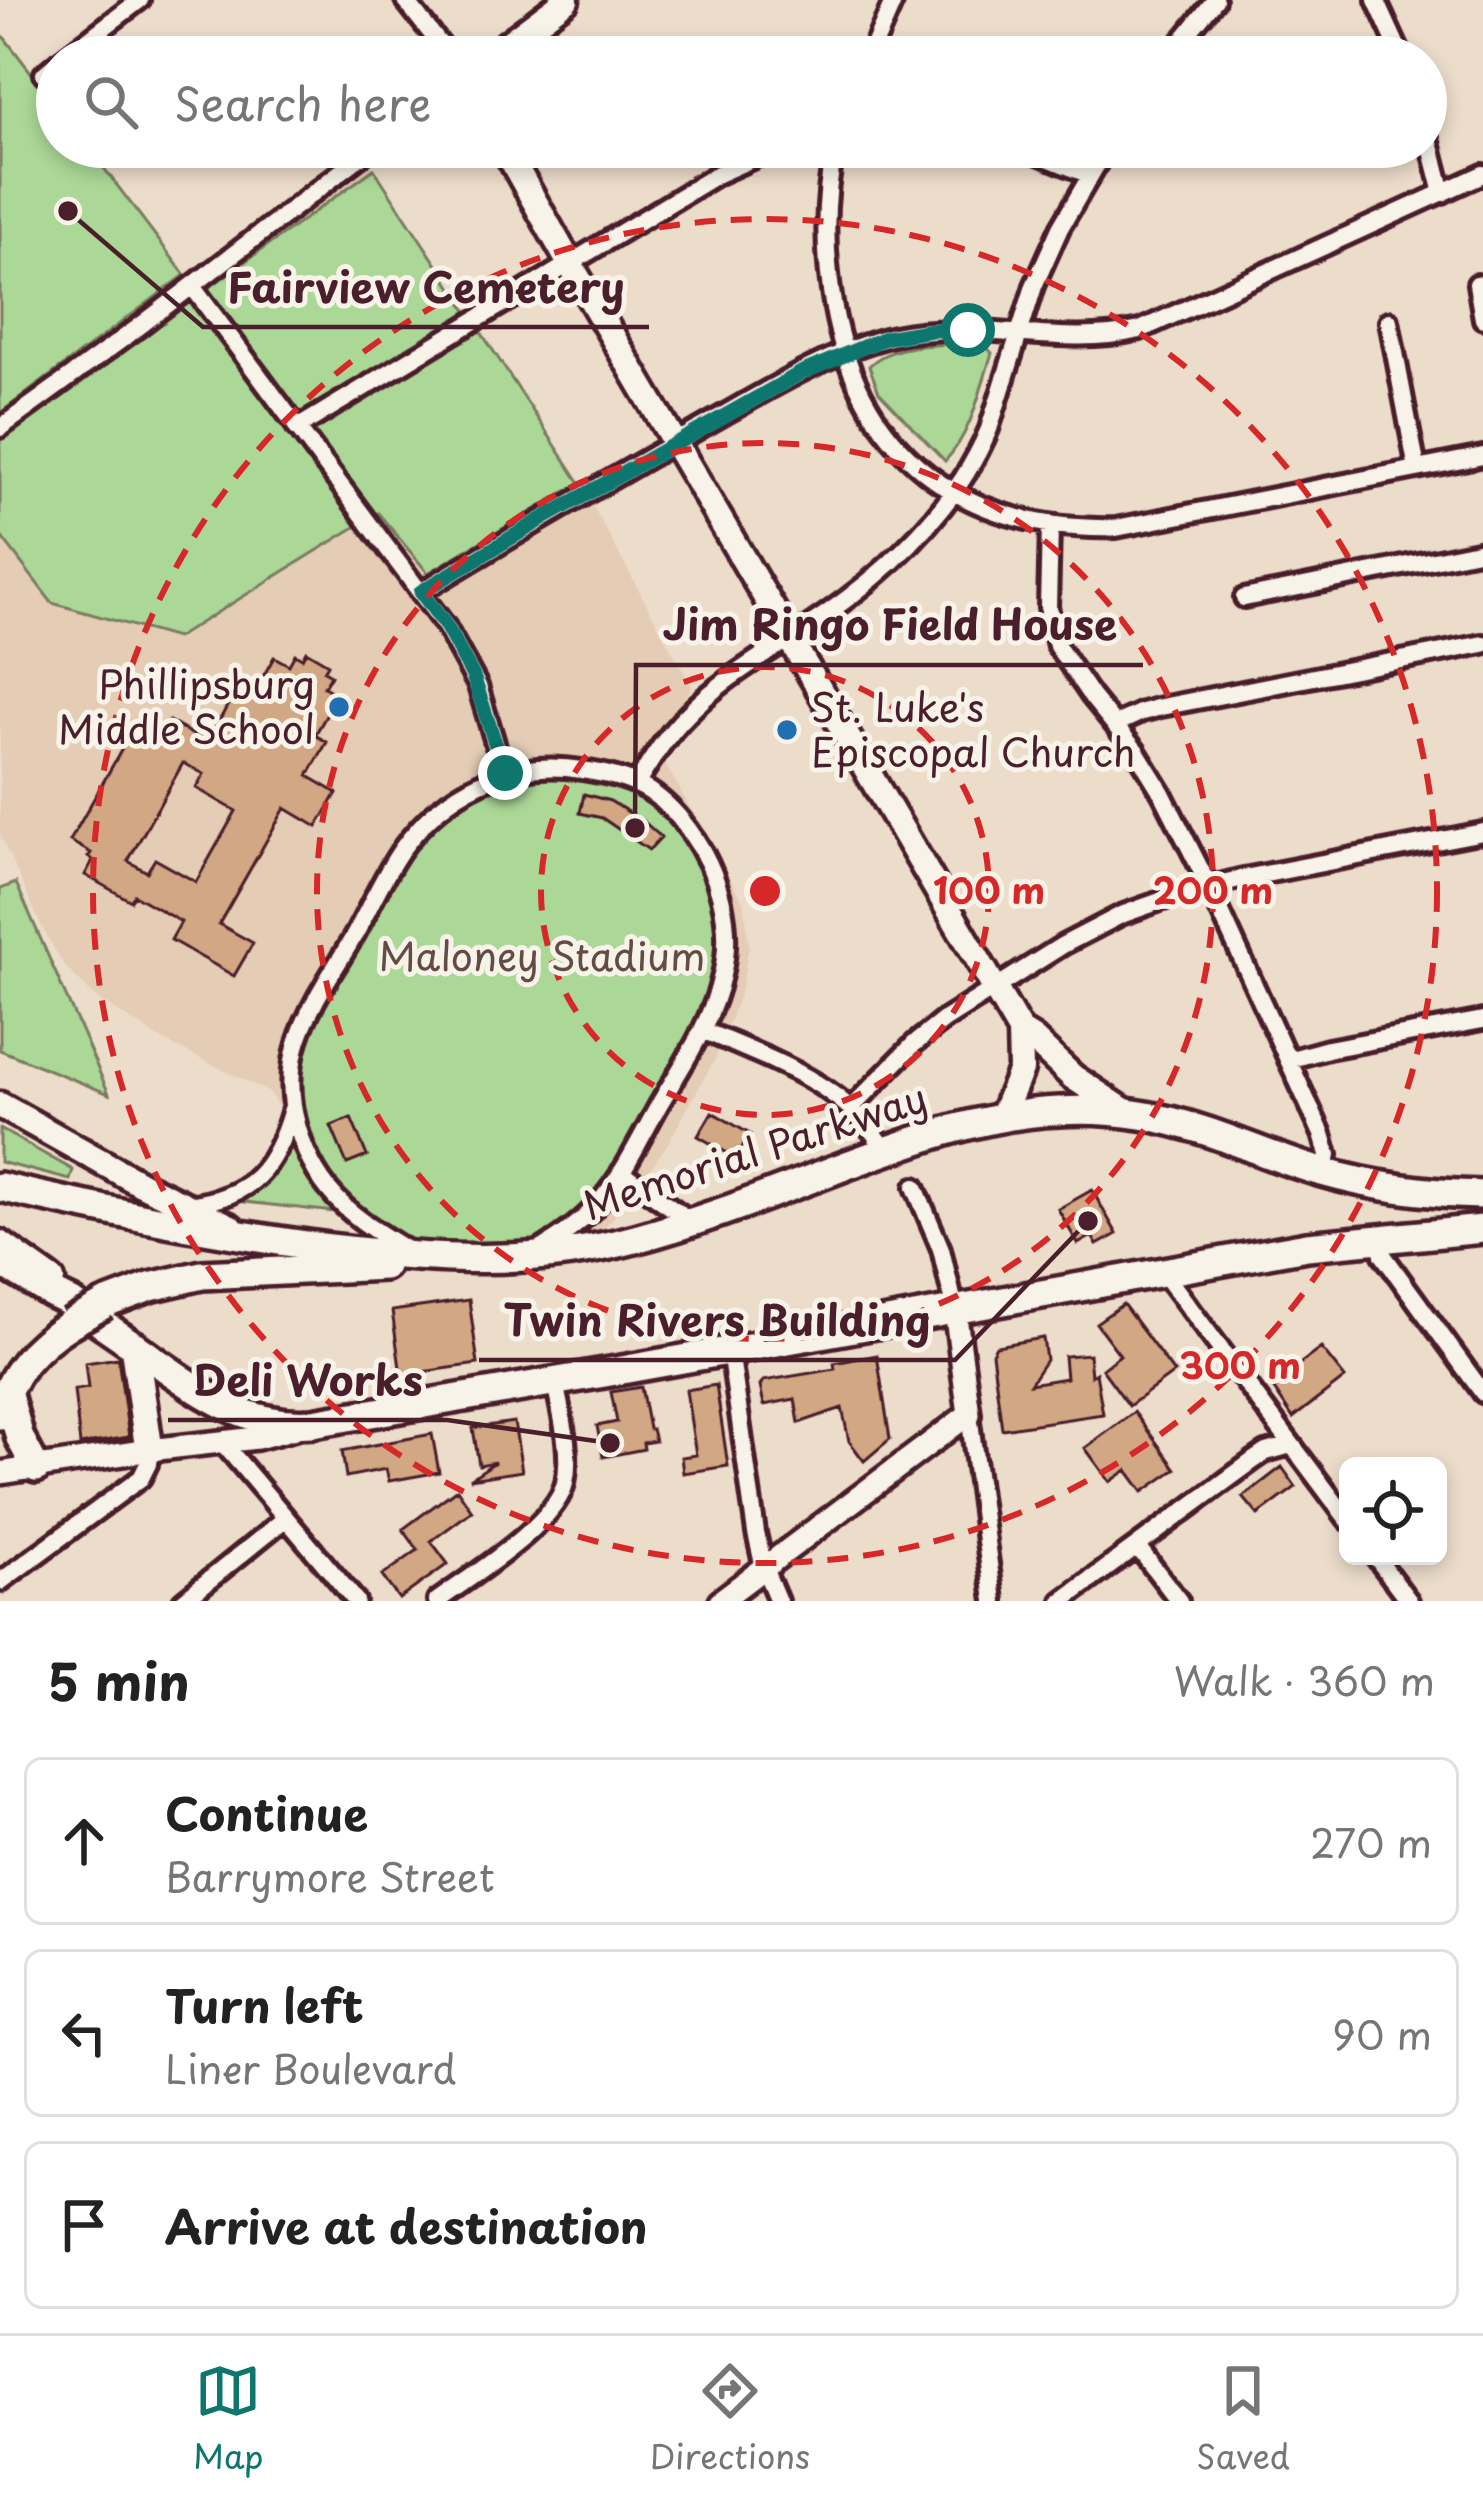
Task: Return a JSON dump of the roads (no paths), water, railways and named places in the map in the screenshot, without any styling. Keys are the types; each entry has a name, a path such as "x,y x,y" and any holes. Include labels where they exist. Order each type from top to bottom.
{"highway":[{"name":"Memorial Parkway","path":"261,1240 419,1258 494,1260 606,1246 692,1222 942,1132 1002,1116 1063,1110 1129,1114 1205,1131 1324,1173 1412,1190 1483,1195"},
{"path":"0,1187 261,1240"},
{"path":"0,1262 51,1293 71,1313 134,1345 232,1410 267,1421 313,1423 1307,1246 1483,1229"},
{"path":"36,1468 4,1402 27,1358 71,1313 202,1275 374,1268 419,1258"},
{"path":"134,1345 149,1450"}],"main road":[{"path":"518,36 566,0"},
{"path":"517,168 994,990 1020,1030 1073,1077 1129,1114"},
{"path":"1002,1116 1021,1070 1020,1030"},
{"name":"Memorial Parkway","path":"0,1105 182,1205 261,1240"},
{"path":"0,1244 55,1282 71,1313"}],"street":[{"path":"93,36 140,0"},
{"path":"404,0 433,36"},
{"path":"878,36 894,0"},
{"path":"1186,36 1215,0"},
{"path":"1376,0 1392,36"},
{"path":"0,428 346,168"},
{"path":"297,428 732,168"},
{"path":"832,168 827,253 833,313 862,396 888,435 928,475 1007,516 1050,526 1116,528 1483,456"},
{"path":"1073,168 1090,175"},
{"path":"637,783 688,713 880,571 954,491 980,452 1034,286 1094,168"},
{"path":"1437,168 1443,193"},
{"path":"421,592 675,443 844,354 885,338 932,330 1063,337 1140,330 1483,174"},
{"path":"1477,284 1483,319"},
{"path":"192,286 446,626 473,676 505,773"},
{"path":"1389,321 1417,469"},
{"path":"1050,526 1052,633 1070,668 1116,724 1162,794 1326,1145 1324,1173"},
{"path":"1244,598 1483,550"},
{"path":"1116,724 1161,707 1483,644"},
{"path":"182,1205 222,1199 242,1190 259,1178 279,1148 292,1108 292,1074 300,1034 400,852 441,806 481,781 505,773 554,766 599,772 657,794 682,821 704,854 719,890 726,952 717,994 702,1030 621,1172 594,1209 530,1257"},
{"path":"852,1107 929,1032 1094,927 1208,886 1483,832"},
{"path":"1288,1060 1483,1020"},
{"path":"702,1030 800,1073 852,1107 886,1150"},
{"path":"292,1108 309,1154 332,1193 362,1221 419,1258"},
{"path":"621,1172 692,1222"},
{"path":"915,1186 941,1249 955,1309 994,1601"},
{"path":"1380,1237 1383,1255 1483,1394"},
{"path":"1163,1272 1339,1508"},
{"path":"730,1350 756,1533 778,1601"},
{"path":"437,1601 536,1526 560,1498 566,1454 555,1382"},
{"path":"721,1601 969,1414"},
{"path":"0,1473 266,1436 313,1423"},
{"path":"222,1442 356,1601"},
{"path":"1062,1601 1254,1460 1291,1445"},
{"path":"0,1582 141,1478 149,1450"},
{"path":"183,1601 286,1518"},
{"path":"1137,1546 1178,1601"},
{"path":"1382,1565 1409,1601"}],"place":[{"name":"Fairview Cemetery","path":"68,211"},
{"name":"Phillipsburg Middle School","path":"339,707"},
{"name":"St. Luke's Episcopal Church","path":"787,730"},
{"name":"Jim Ringo Field House","path":"635,828"},
{"name":"Twin Rivers Building","path":"1088,1221"},
{"name":"Deli Works","path":"610,1443"}],"park label":[{"name":"Maloney Stadium","path":"542,957"}]}
